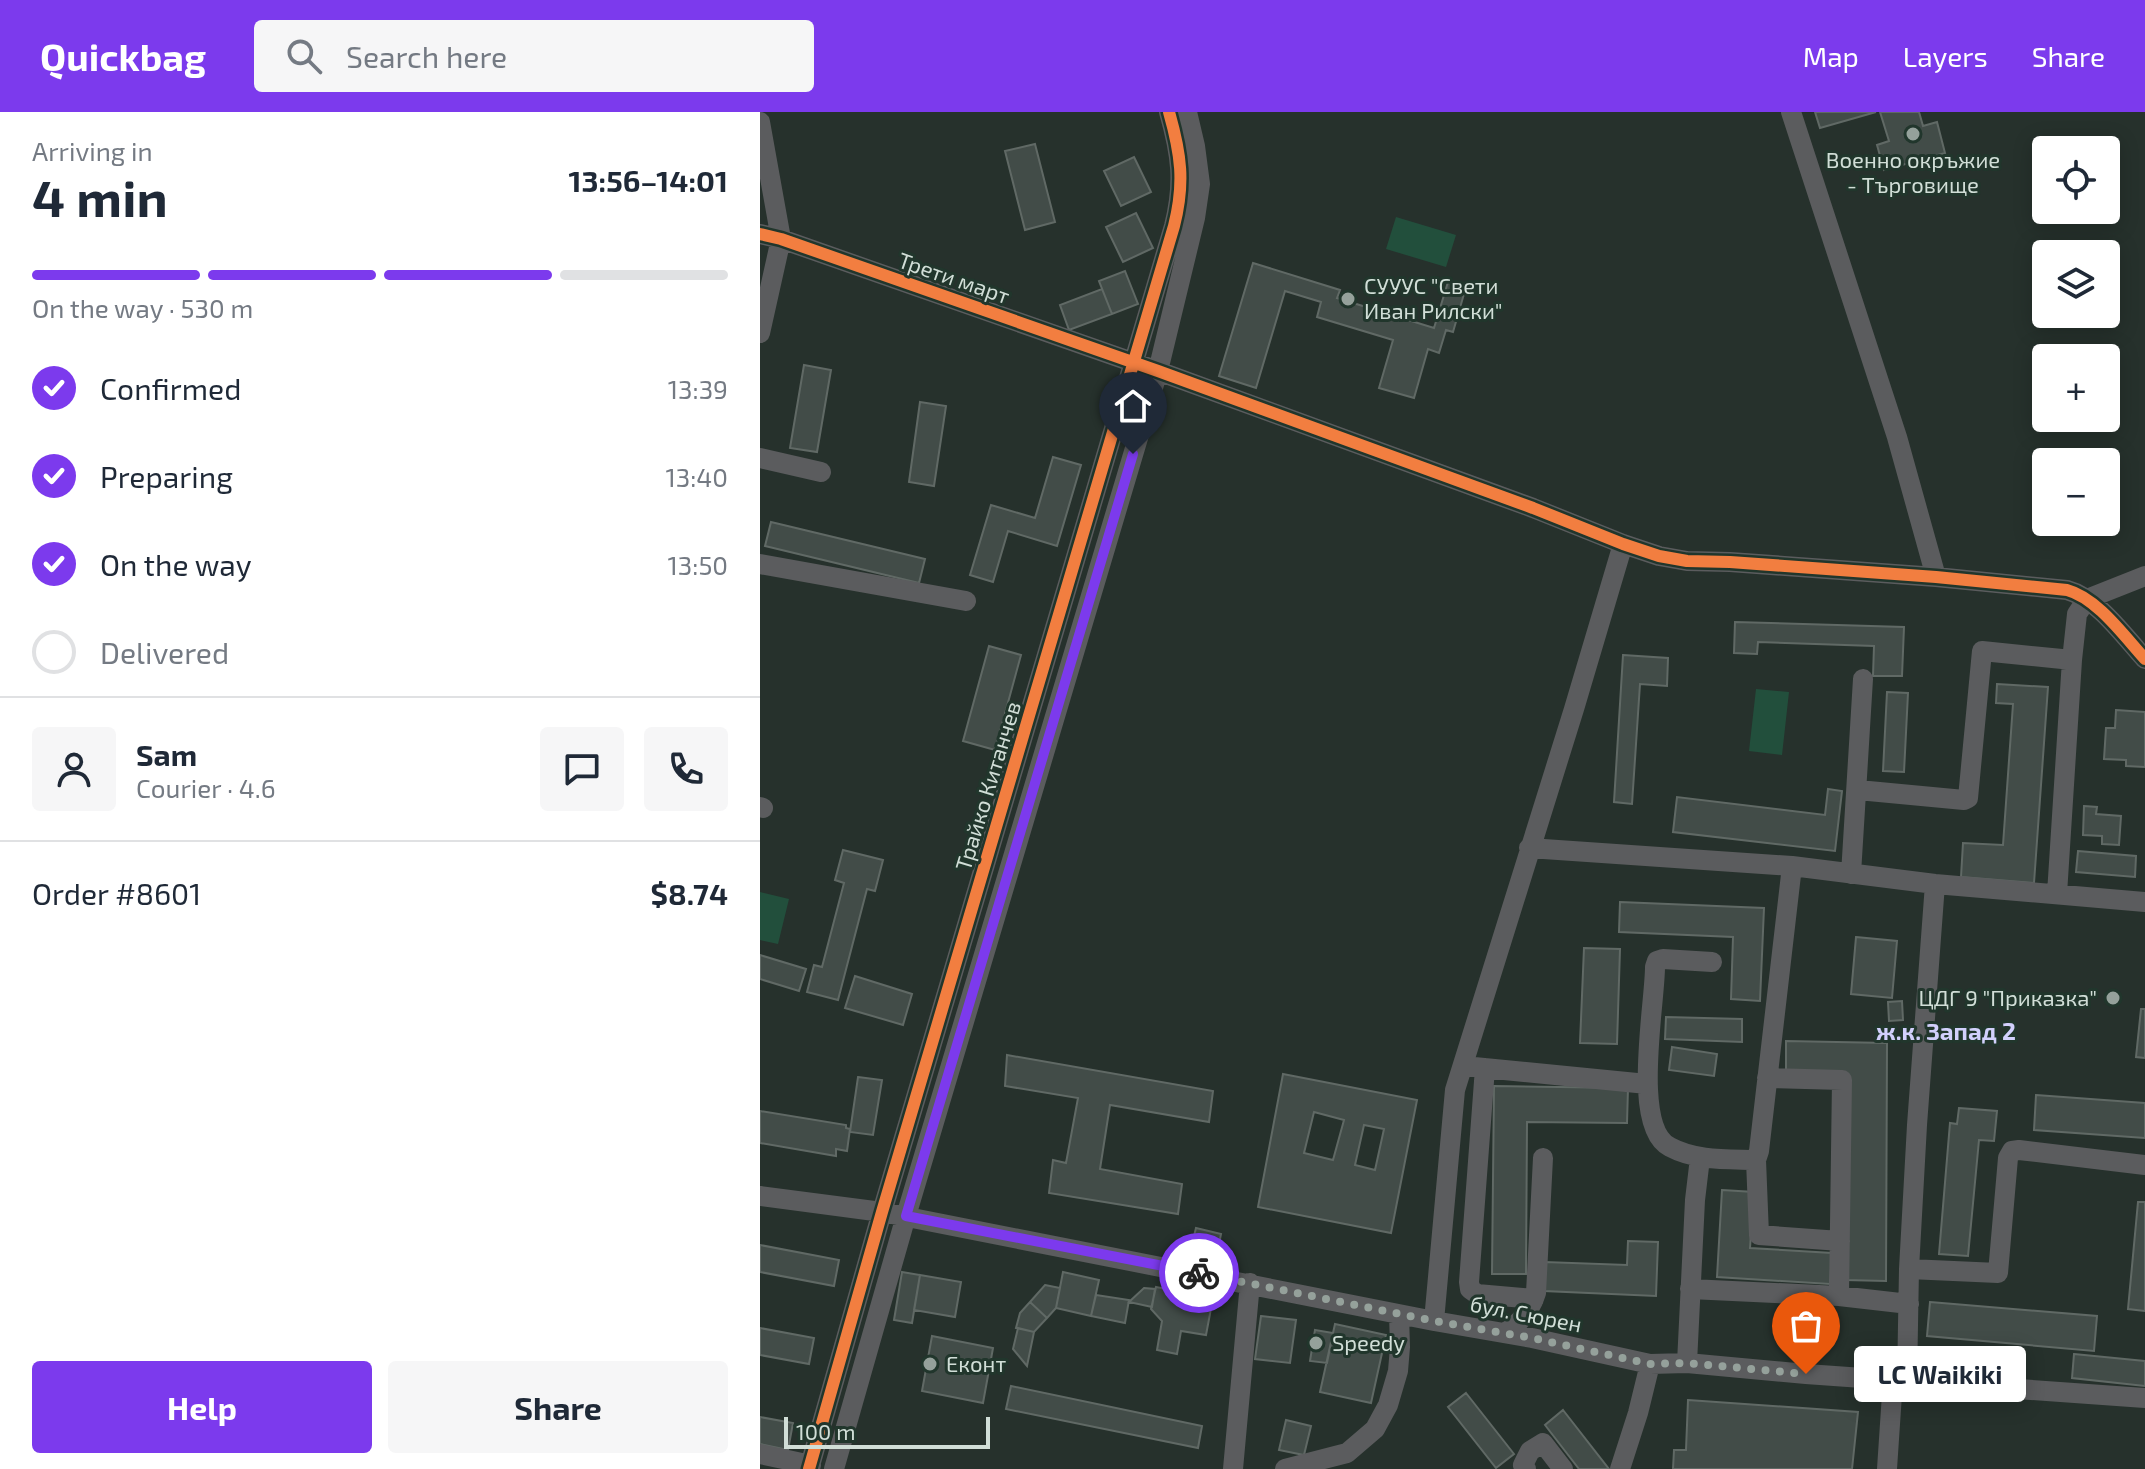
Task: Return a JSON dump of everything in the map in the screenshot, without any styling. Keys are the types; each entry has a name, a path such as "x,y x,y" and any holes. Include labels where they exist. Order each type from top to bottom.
{"street":[{"name":"Трайко Китанчев","path":"810,1467 882,1212 1135,363 1179,204 1182,168 1169,112"},
{"name":"Трайко Китанчев","path":"834,1469 906,1216 1158,371 1195,218 1200,184 1187,112"},
{"path":"1791,112 1897,437 1936,577"},
{"path":"760,122 781,239 760,333"},
{"name":"Трети март","path":"760,234 1158,371 1659,556 1687,561 1936,577 2067,590 2087,599"},
{"path":"760,458 821,472"},
{"path":"1434,1321 1455,1090 1623,544"},
{"path":"760,564 966,601"},
{"path":"2057,894 2077,614 2087,599 2145,576"},
{"path":"2087,599 2145,659"},
{"path":"1858,790 1968,798 1982,651 2072,660"},
{"path":"1851,874 1863,679"},
{"path":"1529,848 1792,866 1935,884 2145,902"},
{"path":"1792,866 1756,1160 1759,1235 1840,1241"},
{"path":"1887,1469 1909,1304 1917,1125 1935,884"},
{"path":"1712,962 1657,961 1647,1084 1654,1128 1667,1146 1700,1158 1756,1160"},
{"path":"1462,1065 1647,1084"},
{"path":"1485,1068 1470,1289 1477,1294 1534,1299"},
{"path":"1767,1078 1842,1080 1839,1296"},
{"path":"1909,1269 1998,1273 2008,1158 2012,1151 2145,1165"},
{"path":"1505,1333 1519,1324 1534,1299 1538,1280 1543,1158"},
{"path":"1687,1363 1700,1158"},
{"name":"бул. Сюрен","path":"760,1196 906,1216 1532,1338 1650,1364 1687,1363 2145,1398"},
{"path":"1233,1469 1250,1283"},
{"path":"1690,1289 1839,1296 1909,1304"},
{"path":"1285,1469 1347,1453 1375,1429 1388,1405 1398,1371 1399,1314"},
{"path":"1620,1469 1650,1364"},
{"path":"1526,1469 1523,1465 1530,1451 1543,1443 1563,1469"},
{"path":"760,1454 810,1467"}],"green space":[{"path":"1396,217 1456,235 1446,267 1386,249"},
{"path":"1756,689 1789,692 1782,755 1749,751"},
{"path":"760,892 789,899 778,944 760,940"}],"building":[{"name":"Военно окръжие - Търговище","path":"1815,112 1876,112 1820,128"},
{"name":"Военно окръжие - Търговище","path":"1880,112 1919,112 1923,126 1937,122 1945,153 1884,170 1877,145 1889,141"},
{"path":"1035,144 1055,222 1025,230 1005,151"},
{"path":"1134,157 1151,192 1121,206 1104,171"},
{"path":"1136,213 1153,248 1123,262 1106,227"},
{"path":"1253,263 1340,290 1337,298 1434,328 1448,282 1466,287 1453,332 1446,330 1439,353 1428,349 1414,398 1379,388 1393,340 1317,317 1321,302 1285,291 1256,388 1219,376"},
{"path":"1125,271 1138,304 1112,314 1099,281"},
{"path":"1102,289 1112,314 1069,330 1060,305"},
{"path":"804,365 831,370 817,452 790,448"},
{"path":"920,402 946,406 934,486 909,482"},
{"path":"1053,457 1081,465 1057,546 1008,531 993,582 970,575 991,505 1035,518"},
{"path":"771,522 925,559 919,583 765,546"},
{"path":"1735,622 1904,627 1902,676 1873,676 1874,646 1758,642 1757,654 1734,653"},
{"path":"989,646 1021,655 995,750 963,741"},
{"path":"1623,655 1668,658 1667,686 1640,684 1632,804 1614,802"},
{"path":"1997,684 2048,687 2034,883 1961,877 1963,843 2003,845 2013,704 1996,703"},
{"path":"1887,692 1908,693 1904,772 1883,771"},
{"path":"2116,710 2145,712 2145,767 2126,766 2126,760 2104,759 2106,728 2115,728"},
{"path":"1828,789 1842,791 1835,851 1673,832 1677,797 1825,815"},
{"path":"2084,806 2097,807 2096,814 2121,816 2119,845 2102,844 2102,836 2083,835"},
{"path":"843,850 883,860 875,891 867,889 838,1000 807,992 814,965 822,967 844,883 835,880"},
{"path":"2078,851 2136,856 2135,877 2076,872"},
{"path":"1620,902 1764,908 1760,1001 1731,999 1733,937 1619,932"},
{"path":"1856,937 1897,941 1892,998 1851,994"},
{"path":"1584,948 1620,949 1617,1044 1580,1043"},
{"path":"760,955 806,969 799,991 760,979"},
{"path":"855,976 912,994 903,1025 845,1008"},
{"path":"1902,1001 1903,1020 1889,1021 1888,1002"},
{"path":"2141,1009 2145,1009 2145,1058 2136,1057"},
{"path":"1666,1017 1742,1019 1742,1042 1665,1039"},
{"path":"1786,1041 1887,1043 1886,1281 1845,1280 1846,1073 1786,1073"},
{"path":"1672,1047 1717,1054 1714,1076 1669,1070"},
{"path":"1007,1055 1213,1091 1209,1122 1110,1105 1100,1169 1182,1184 1178,1214 1049,1193 1053,1160 1066,1163 1078,1098 1005,1086"},
{"path":"1283,1074 1417,1100 1391,1233 1258,1207","holes":["1314,1112 1344,1120 1333,1160 1304,1153","1364,1125 1384,1129 1375,1170 1355,1165"]},
{"path":"858,1077 882,1080 873,1135 850,1132"},
{"path":"1494,1086 1628,1088 1627,1123 1527,1122 1526,1274 1492,1274"},
{"path":"2036,1095 2145,1103 2145,1138 2034,1130"},
{"path":"1959,1108 1997,1111 1994,1141 1979,1140 1968,1256 1939,1254 1950,1123 1957,1124"},
{"path":"760,1111 846,1125 850,1129 847,1151 836,1149 836,1156 760,1143"},
{"path":"1722,1190 1754,1192 1750,1248 1832,1253 1830,1284 1717,1277"},
{"path":"2138,1202 2145,1202 2145,1311 2128,1309"},
{"path":"1196,1228 1221,1234 1217,1254 1191,1248"},
{"path":"1628,1241 1658,1242 1656,1296 1544,1291 1545,1262 1627,1265"},
{"path":"760,1245 839,1260 834,1286 760,1272"},
{"path":"902,1272 920,1275 912,1323 894,1320"},
{"path":"1063,1272 1099,1280 1091,1316 1056,1308"},
{"path":"920,1275 961,1282 955,1317 914,1310"},
{"path":"1045,1285 1060,1288 1056,1308 1047,1318 1030,1302"},
{"path":"1156,1287 1213,1298 1206,1335 1181,1331 1177,1354 1157,1350 1162,1321 1151,1309"},
{"path":"1144,1288 1155,1289 1152,1307 1129,1302"},
{"path":"1096,1295 1129,1300 1125,1323 1091,1316"},
{"path":"1030,1302 1047,1318 1034,1332 1016,1328 1020,1313"},
{"path":"1930,1302 2097,1316 2094,1351 1927,1336"},
{"path":"1261,1316 1296,1320 1290,1363 1255,1359"},
{"path":"1335,1324 1386,1335 1371,1403 1320,1392"},
{"path":"760,1328 814,1338 809,1364 760,1355"},
{"path":"1018,1328 1034,1332 1027,1366 1013,1349"},
{"path":"1315,1330 1333,1333 1327,1363 1310,1361"},
{"path":"932,1336 993,1348 983,1403 922,1391"},
{"path":"2074,1354 2145,1361 2145,1386 2072,1378"},
{"path":"1011,1386 1202,1426 1198,1448 1006,1409"},
{"path":"1466,1393 1514,1454 1496,1468 1448,1407"},
{"path":"1688,1400 1858,1412 1852,1469 1673,1469 1674,1450 1686,1450"},
{"path":"1563,1410 1609,1469 1579,1469 1545,1425"},
{"path":"760,1417 793,1423 788,1450 760,1444"},
{"path":"1286,1420 1311,1426 1304,1455 1279,1450"}],"cycle path":[{"path":"809,1469 1174,226 1180,196 1180,169 1169,112"},
{"path":"760,234 1158,371 1659,556 1687,561 1936,577 2067,590 2099,609 2145,659"}],"way so far":[{"path":"1199,1273 1650,1364 1687,1363 1806,1374"}],"place":[{"name":"Военно окръжие - Търговище","path":"1913,134"},
{"name":"СУУУС \"Свети Иван Рилски\"","path":"1348,299"},
{"name":"ЦДГ 9 \"Приказка\"","path":"2113,998"},
{"name":"Speedy","path":"1316,1343"},
{"name":"Еконт","path":"930,1364"},
{"name":"LC Waikiki","path":"1806,1374"}],"district":[{"name":"ж.к. Запад 2","path":"1946,1032"}],"route":[{"path":"1133,454 906,1216 1199,1273"}]}
